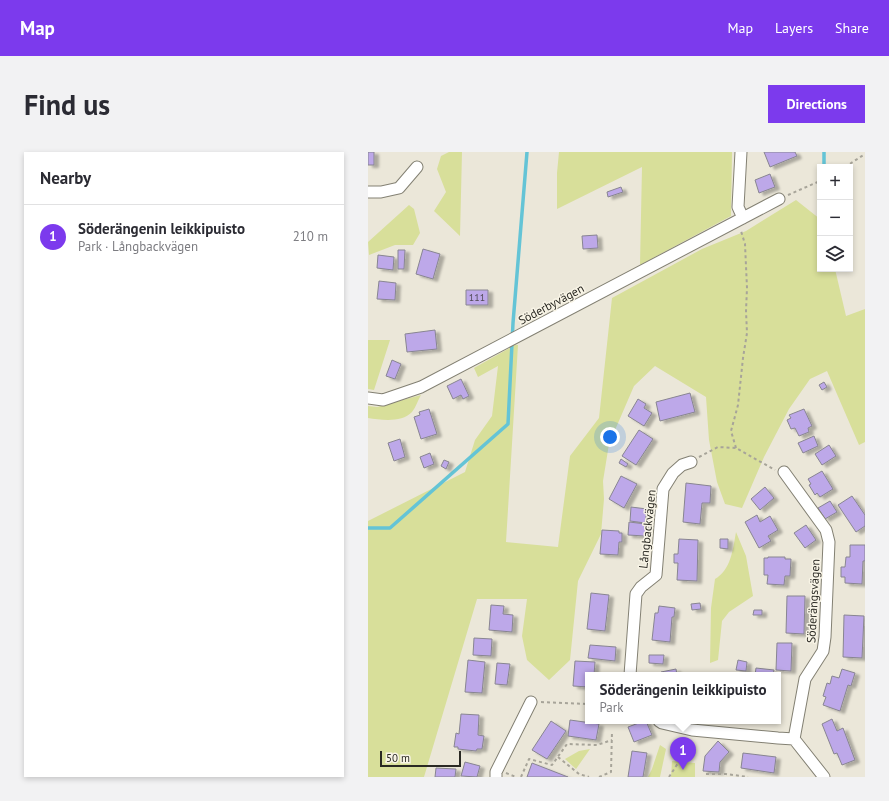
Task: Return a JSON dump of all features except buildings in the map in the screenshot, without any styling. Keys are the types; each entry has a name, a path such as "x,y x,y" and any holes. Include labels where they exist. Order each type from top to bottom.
{"street":[{"path":"741,152 738,206 741,219"},
{"path":"368,192 381,192 399,188 417,167"},
{"name":"Söderbyvägen","path":"368,398 383,400 421,387 779,200"},
{"name":"Långbackvägen","path":"630,672 636,594 641,587 656,575 663,489 673,473 682,465 691,462"},
{"name":"Söderängsvägen","path":"784,472 826,530 829,542 825,637 823,651 805,679 794,738"},
{"path":"496,777 496,772 531,702"},
{"path":"662,724 687,729 778,738 794,738 824,777"}],"path":[{"path":"850,164 865,154"},
{"path":"779,200 817,182"},
{"path":"736,448 731,431 738,405 747,333 745,244 741,219"},
{"path":"691,462 718,447 736,448 772,470 784,472"},
{"path":"531,702 585,704"},
{"path":"669,777 680,760 687,729"},
{"path":"599,777 611,772 612,731"},
{"path":"522,777 529,759 552,765 567,744 597,745 612,740"},
{"path":"558,757 579,774 589,777"},
{"path":"706,774 748,777"}],"green space":[{"path":"449,152 462,152 460,236 434,211 446,192 437,169 441,156"},
{"path":"559,152 732,152 731,216 640,265 642,167 557,209 557,173"},
{"path":"796,200 817,217 817,272 836,272 846,316 865,309 865,442 859,445 827,371 810,379 789,409 764,457 742,508 725,504 717,482 709,440 706,397 655,366 634,386 609,444 603,481 604,499 601,534 578,581 570,660 549,680 527,660 522,636 527,599 477,599 424,777 368,777 368,521 465,472 475,440 492,416 498,366 478,377 474,368 515,345 518,345 506,542 558,547 570,456 599,418 612,298 702,249 746,231"},
{"path":"409,205 414,209 420,233 413,245 395,245 369,255 368,242"},
{"path":"368,340 390,340 374,390 368,389"},
{"path":"421,395 412,412 403,418 391,420 368,418 368,406 377,407"},
{"path":"736,532 746,556 753,596 729,612 722,621 718,660 710,663 711,608 715,579 725,570 728,565"},
{"path":"660,745 666,749 660,777 648,777 652,769"},
{"path":"590,749 576,769 565,759 579,751"},
{"path":"672,761 695,763 695,777 671,777"}],"waterway":[{"path":"368,528 390,528 508,424 513,323 527,152"},
{"path":"824,152 824,164"}],"place":[{"name":"Söderängenin leikkipuisto","path":"683,770"}]}
